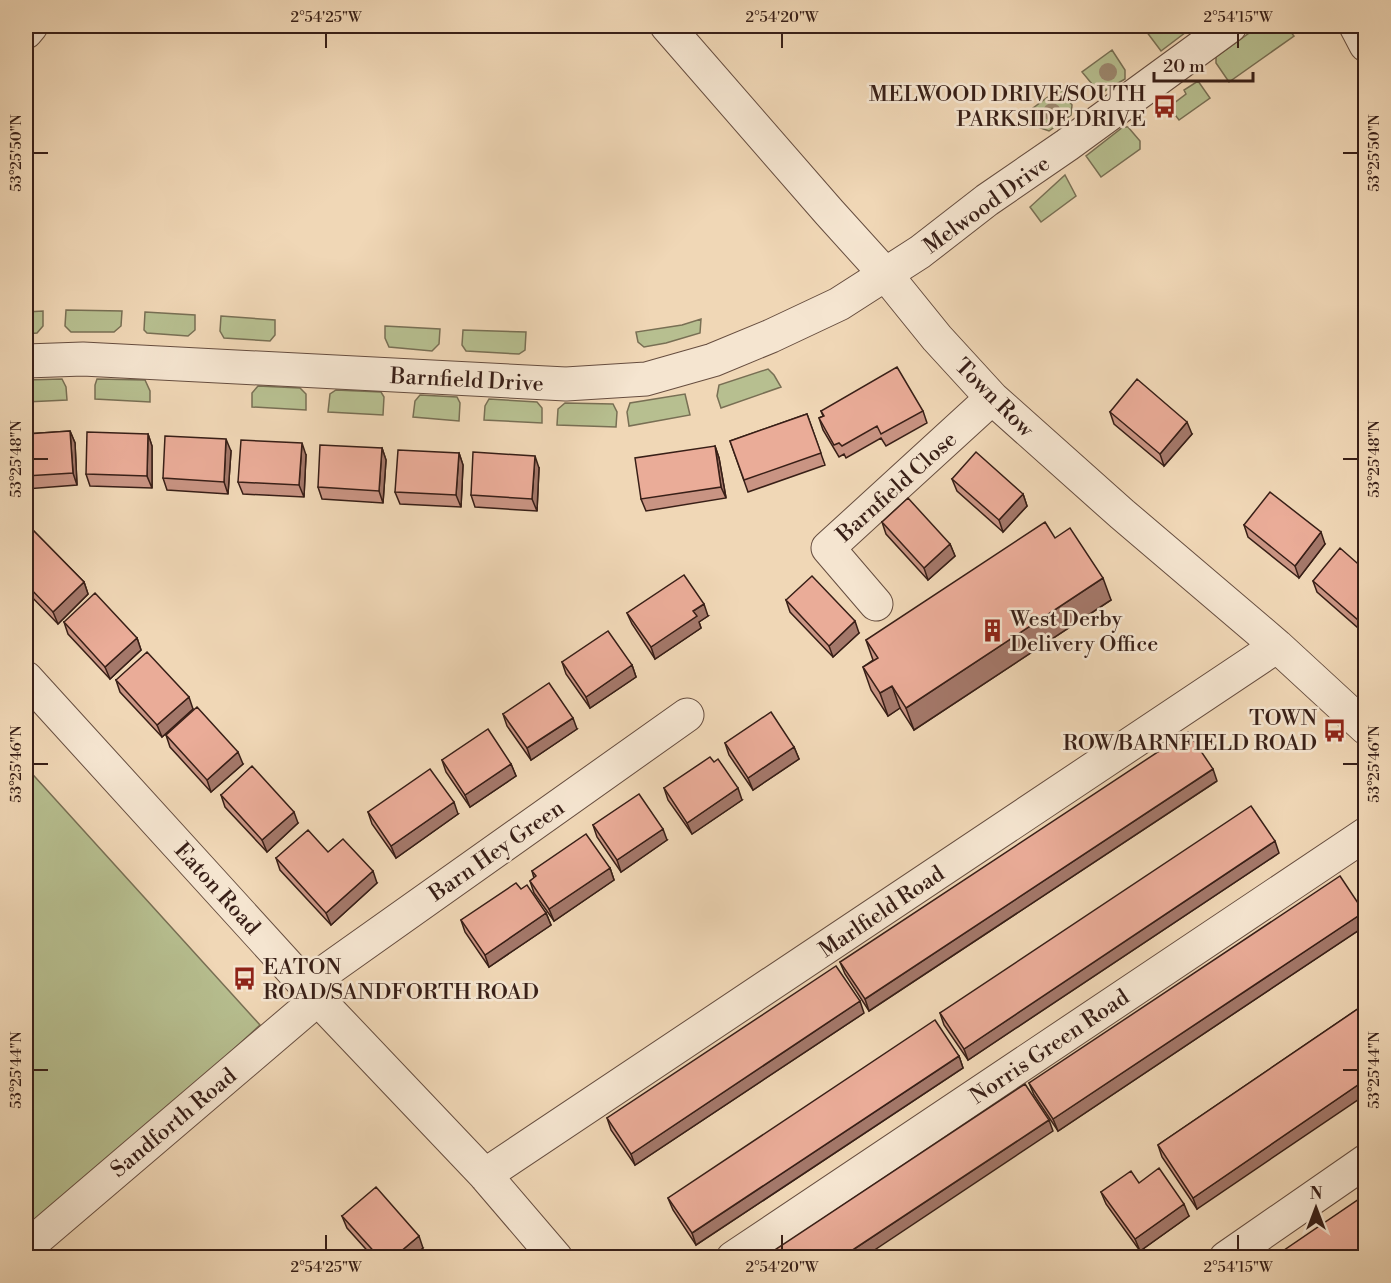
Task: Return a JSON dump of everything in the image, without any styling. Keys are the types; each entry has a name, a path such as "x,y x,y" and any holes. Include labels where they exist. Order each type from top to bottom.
{"street":[{"path":"26,32 32,26"},
{"name":"Town Row","path":"667,26 828,212 886,275 937,338 992,398 1122,514 1277,646 1365,728"},
{"name":"Melwood Drive","path":"886,275 1230,26"},
{"path":"1356,26 1365,45"},
{"name":"Barnfield Drive","path":"26,361 64,359 133,361 559,384 646,379 713,360 771,336 839,304 886,275"},
{"name":"Barnfield Close","path":"876,604 828,548 992,398"},
{"name":"Marlfield Road","path":"485,1175 1277,646"},
{"name":"Eaton Road","path":"26,678 311,990 485,1175 556,1257"},
{"name":"Barn Hey Green","path":"311,990 319,976 687,715"},
{"name":"Norris Green Road","path":"733,1257 1365,834"},
{"name":"Sandforth Road","path":"26,1248 305,1010 311,990"},
{"path":"1226,1257 1365,1161"}],"green space":[{"path":"1144,26 1194,26 1161,51"},
{"path":"1259,26 1286,26 1294,36 1229,82 1216,63 1216,57"},
{"path":"1112,50 1125,70 1125,79 1103,92 1097,90 1082,72"},
{"path":"1198,81 1210,98 1179,120 1169,107 1186,94 1184,90"},
{"path":"1060,88 1072,105 1071,115 1049,131 1035,126 1025,114"},
{"path":"1123,127 1128,127 1140,141 1140,149 1101,177 1086,156"},
{"path":"1065,175 1076,196 1041,222 1030,207"},
{"path":"66,310 122,311 121,326 114,332 71,332 65,326"},
{"path":"43,311 43,326 37,333 26,334 26,312"},
{"path":"145,312 195,315 195,330 188,336 147,333 144,330"},
{"path":"221,316 275,320 275,335 270,341 224,338 220,331"},
{"path":"701,319 700,333 644,347 638,342 636,332 682,325"},
{"path":"385,326 440,329 439,344 432,351 389,347 385,338"},
{"path":"463,330 526,332 525,350 519,354 466,351 462,345"},
{"path":"768,369 781,387 721,408 717,396 719,385"},
{"path":"62,379 66,387 67,400 26,402 26,380"},
{"path":"97,379 145,380 150,391 150,402 95,399"},
{"path":"258,386 300,388 306,394 306,410 252,407 252,393"},
{"path":"336,390 381,392 384,397 383,415 328,412 330,394"},
{"path":"685,394 690,415 629,426 627,412 630,403"},
{"path":"420,395 457,397 460,403 459,421 413,417 415,401"},
{"path":"489,399 537,402 542,408 542,423 484,420 485,406"},
{"path":"565,403 613,404 617,412 616,427 557,425 558,409"},
{"path":"26,767 260,1025 164,1113 26,1231"}],"building":[{"path":"897,367 923,411 881,434 877,426 842,446 839,443 834,445 819,418 824,416 821,411"},
{"path":"1137,379 1187,422 1160,454 1110,412"},
{"path":"807,414 821,453 744,480 730,441"},
{"path":"70,431 73,473 26,476 26,434"},
{"path":"87,432 148,434 147,476 86,474"},
{"path":"165,436 226,439 224,482 163,478"},
{"path":"241,440 302,443 299,485 238,482"},
{"path":"320,445 382,448 379,491 318,487"},
{"path":"715,446 721,487 641,499 635,458"},
{"path":"398,450 459,453 456,495 395,492"},
{"path":"473,452 535,456 532,499 471,495"},
{"path":"976,452 1023,494 999,520 952,479"},
{"path":"1270,492 1321,532 1295,566 1244,525"},
{"path":"908,498 950,544 924,568 882,522"},
{"name":"West Derby Delivery Office","path":"1045,522 1055,538 1070,528 1103,578 906,708 892,686 880,693 863,667 878,658 866,640"},
{"path":"26,523 84,582 53,612 26,584"},
{"path":"1340,548 1365,570 1365,626 1313,581"},
{"path":"684,575 704,604 693,611 697,616 651,647 627,613"},
{"path":"812,576 855,621 829,646 786,600"},
{"path":"95,593 137,638 105,667 64,622"},
{"path":"608,631 632,665 586,697 562,662"},
{"path":"147,652 189,697 157,725 116,680"},
{"path":"549,683 573,718 527,748 503,714"},
{"path":"197,707 238,752 207,780 166,735"},
{"path":"771,712 794,747 748,778 725,743"},
{"path":"488,729 511,764 465,795 442,760"},
{"path":"1188,732 1213,769 865,999 840,962"},
{"path":"710,757 714,762 718,759 738,788 687,823 664,788"},
{"path":"252,766 294,812 262,840 221,795"},
{"path":"430,769 454,802 391,846 368,812"},
{"path":"639,794 663,829 617,860 593,825"},
{"path":"1251,806 1275,841 964,1049 940,1013"},
{"path":"308,830 328,852 343,839 373,871 326,913 276,858"},
{"path":"586,834 610,868 549,909 530,881 536,876 532,871"},
{"path":"1340,876 1364,912 1053,1119 1029,1083"},
{"path":"516,883 521,889 527,885 546,913 485,955 461,920"},
{"path":"836,966 860,1001 631,1154 607,1118"},
{"path":"1365,1004 1365,1080 1193,1198 1158,1145"},
{"path":"935,1020 959,1056 692,1233 668,1198"},
{"path":"1025,1084 1049,1120 842,1257 764,1257"},
{"path":"1159,1168 1184,1204 1135,1239 1101,1192 1131,1171 1139,1183"},
{"path":"376,1187 419,1236 394,1257 379,1257 342,1216"},
{"path":"1365,1195 1365,1257 1274,1257"}],"place":[{"name":"MELWOOD DRIVE/SOUTH PARKSIDE DRIVE","path":"1164,106"},
{"name":"West Derby Delivery Office","path":"992,631"},
{"name":"TOWN ROW/BARNFIELD ROAD","path":"1335,730"},
{"name":"EATON ROAD/SANDFORTH ROAD","path":"245,979"}]}
